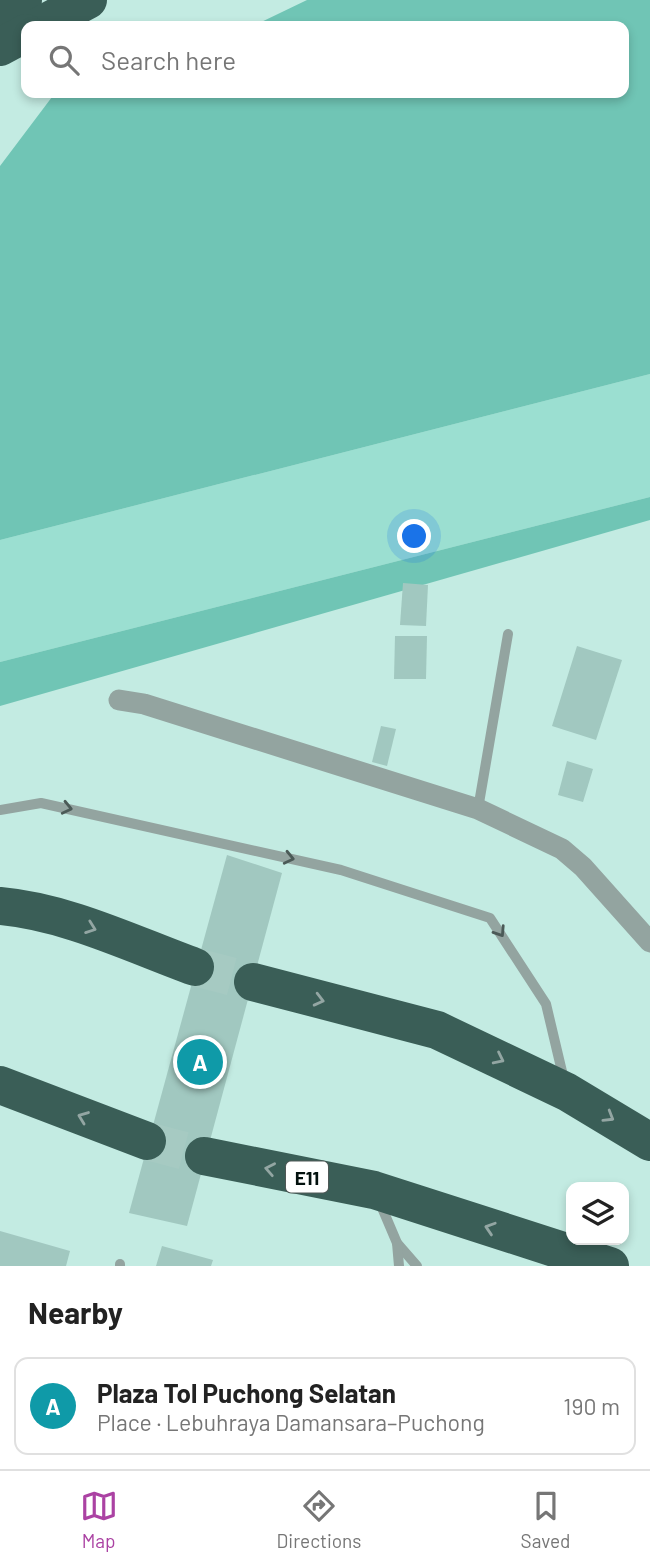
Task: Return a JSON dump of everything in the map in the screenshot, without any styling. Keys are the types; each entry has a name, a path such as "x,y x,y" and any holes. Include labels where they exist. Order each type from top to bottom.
{"highway":[{"path":"0,13 23,0"},
{"path":"48,21 88,0"},
{"path":"0,47 21,36"},
{"path":"0,906 26,908 62,918 195,967"},
{"path":"253,982 437,1030 567,1093 650,1142"},
{"path":"0,1085 147,1141"},
{"name":"E11","path":"204,1156 374,1190 610,1266"}],"street":[{"path":"119,700 145,704 478,810 562,849 583,867 650,942"}],"lane":[{"path":"478,810 508,634"},
{"path":"0,810 41,803 341,870 490,918 546,1004 567,1093"},
{"path":"374,1190 397,1243 417,1266"},
{"path":"397,1243 399,1266"}],"green space":[{"path":"307,0 650,0 650,374 0,540 0,166 51,98 629,98 629,21 263,21"},
{"path":"650,374 650,497 0,662 0,540"},
{"path":"650,497 650,520 0,706 0,662"}],"building":[{"path":"403,583 428,585 426,626 400,625"},
{"path":"395,636 427,636 426,679 394,679"},
{"path":"577,646 622,660 596,740 552,726"},
{"path":"381,726 396,729 387,766 372,762"},
{"path":"567,761 593,769 583,802 558,795"},
{"path":"227,855 282,873 187,1226 129,1213"},
{"path":"0,1231 70,1251 66,1266 0,1266"},
{"path":"162,1246 213,1260 211,1266 156,1266"}],"tunnel":[{"path":"195,967 253,982"},
{"path":"147,1141 204,1156"}],"place":[{"name":"Plaza Tol Puchong Selatan","path":"200,1062"}]}
